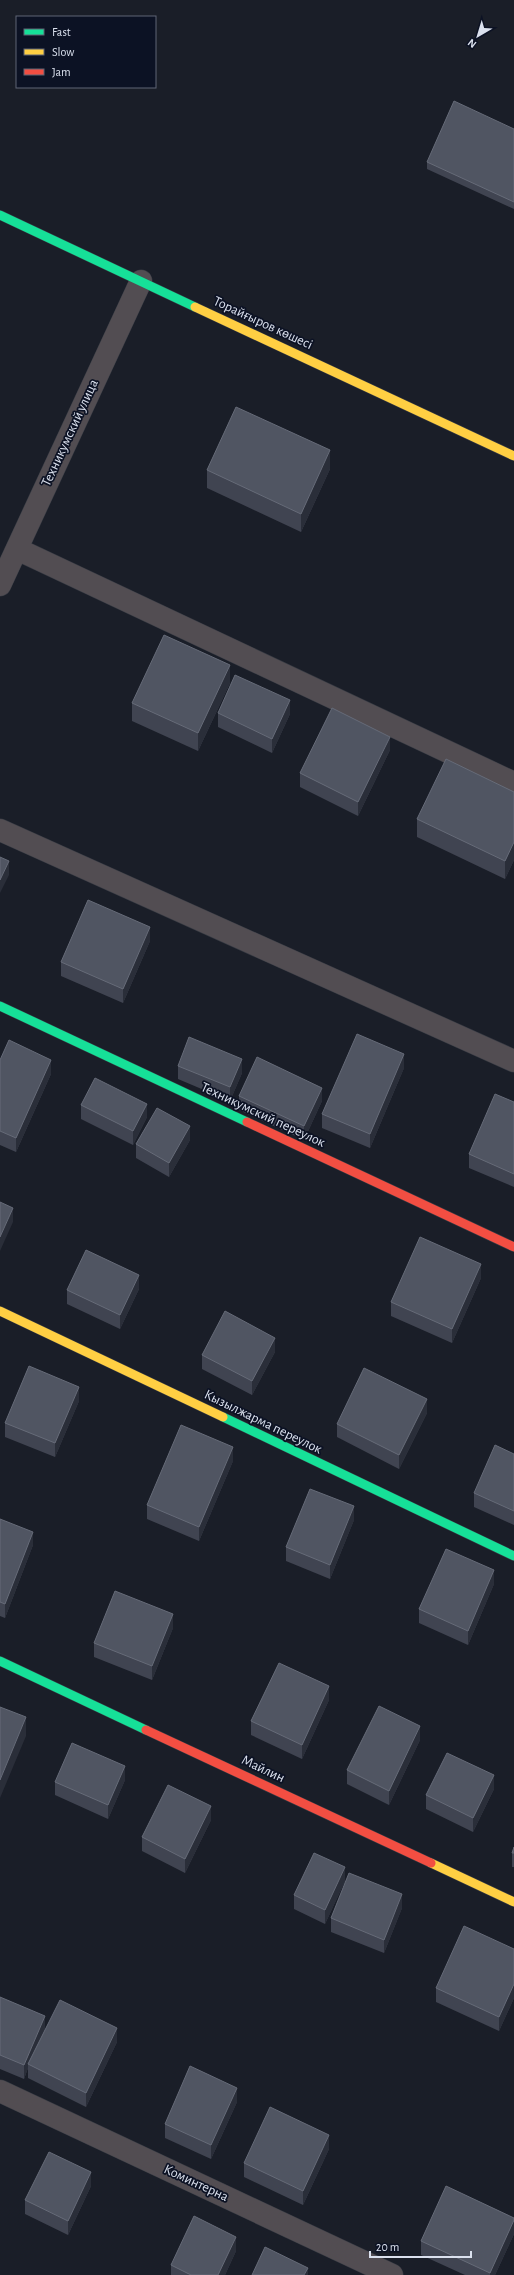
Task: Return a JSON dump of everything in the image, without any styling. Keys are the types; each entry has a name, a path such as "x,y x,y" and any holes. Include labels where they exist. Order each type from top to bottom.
{"street":[{"name":"Торайғыров көшесі","path":"0,215 514,456"},
{"name":"Техникумский улица","path":"0,585 141,281"},
{"path":"17,549 514,782"},
{"path":"0,830 514,1061"},
{"name":"Техникумский переулок","path":"0,1006 514,1247"},
{"name":"Кызылжарма переулок","path":"0,1311 514,1556"},
{"name":"Майлин","path":"0,1661 514,1902"},
{"name":"Коминтерна","path":"0,2091 392,2275"}],"building":[{"path":"454,101 514,129 514,202 427,162"},
{"path":"236,407 330,450 301,514 207,470"},
{"path":"164,635 230,665 198,733 132,703"},
{"path":"235,675 290,700 272,739 218,713"},
{"path":"332,708 390,737 358,802 300,773"},
{"path":"446,759 514,792 514,842 505,861 417,819"},
{"path":"0,857 9,861 0,880"},
{"path":"88,900 150,927 123,989 61,962"},
{"path":"357,1034 404,1054 370,1134 322,1114"},
{"path":"189,1037 242,1059 230,1087 178,1066"},
{"path":"9,1040 51,1060 16,1138 0,1131 0,1060"},
{"path":"257,1057 322,1088 304,1126 239,1096"},
{"path":"95,1078 147,1104 133,1131 81,1105"},
{"path":"495,1094 514,1102 514,1174 469,1154"},
{"path":"157,1108 190,1126 169,1163 136,1144"},
{"path":"0,1202 13,1208 0,1237"},
{"path":"420,1237 481,1264 452,1329 391,1302"},
{"path":"86,1250 139,1275 120,1315 67,1290"},
{"path":"225,1311 275,1338 252,1381 202,1355"},
{"path":"29,1366 79,1387 55,1443 5,1423"},
{"path":"364,1368 427,1399 399,1455 337,1424"},
{"path":"181,1425 233,1447 199,1527 147,1505"},
{"path":"495,1445 514,1454 514,1511 474,1493"},
{"path":"310,1489 354,1506 330,1565 286,1547"},
{"path":"0,1519 33,1532 5,1604 0,1602"},
{"path":"446,1549 494,1570 468,1631 419,1609"},
{"path":"115,1591 173,1614 152,1666 94,1643"},
{"path":"279,1663 329,1686 302,1745 251,1721"},
{"path":"379,1706 420,1726 389,1791 347,1770"},
{"path":"0,1707 26,1717 0,1780"},
{"path":"72,1743 125,1766 108,1805 55,1782"},
{"path":"447,1753 494,1775 473,1818 426,1795"},
{"path":"168,1785 211,1806 185,1859 142,1837"},
{"path":"314,1853 345,1867 325,1910 294,1895"},
{"path":"349,1873 402,1894 384,1940 331,1918"},
{"path":"464,1926 514,1949 514,1984 499,2017 436,1988"},
{"path":"0,1997 45,2016 24,2065 0,2055"},
{"path":"60,2000 117,2028 86,2093 28,2064"},
{"path":"190,2066 237,2088 211,2145 165,2124"},
{"path":"270,2107 329,2135 303,2191 244,2163"},
{"path":"49,2152 91,2172 68,2221 25,2200"},
{"path":"446,2186 514,2218 490,2273 421,2241"},
{"path":"194,2216 236,2237 218,2275 191,2275 171,2265"},
{"path":"265,2247 308,2268 304,2275 252,2275"}],"traffic: fast":[{"path":"0,215 195,307"},
{"path":"0,1006 247,1122"},
{"path":"223,1417 514,1556"},
{"path":"0,1661 146,1730"}],"traffic: slow":[{"path":"195,307 514,456"},
{"path":"0,1311 223,1417"},
{"path":"431,1863 514,1902"}],"traffic: jam":[{"path":"247,1122 514,1247"},
{"path":"146,1730 431,1863"}]}
